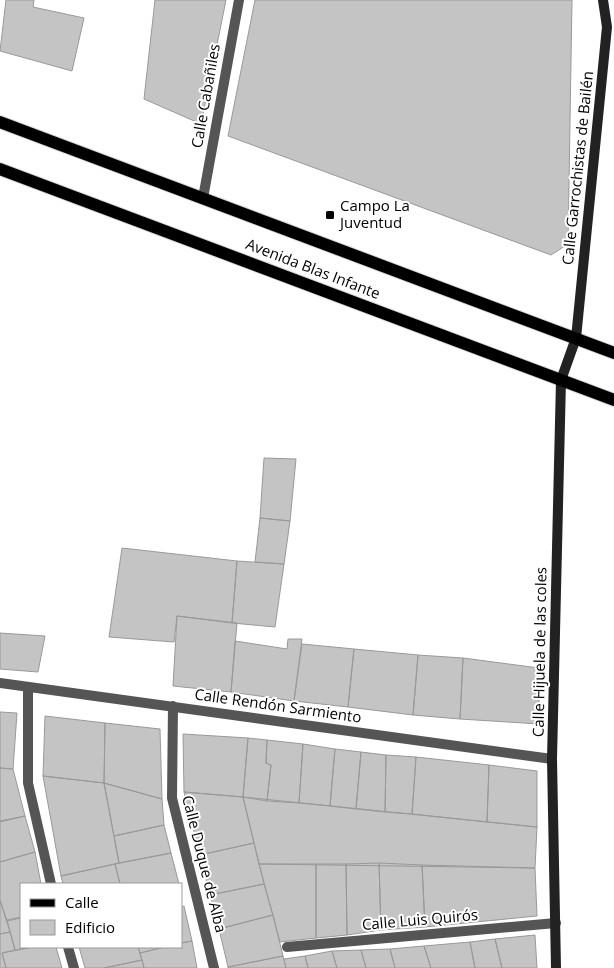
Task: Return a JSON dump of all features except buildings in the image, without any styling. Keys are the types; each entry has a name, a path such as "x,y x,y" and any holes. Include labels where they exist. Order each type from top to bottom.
{"main road":[{"name":"Avenida Blas Infante","path":"0,122 614,353"},
{"name":"Avenida Blas Infante","path":"0,169 614,400"}],"street":[{"name":"Calle Cabañiles","path":"203,198 239,0"},
{"name":"Calle Garrochistas de Bailén","path":"576,338 610,29 603,0"},
{"name":"Calle Hijuela de las coles","path":"556,968 552,759 561,380 576,338"},
{"name":"Calle Rendón Sarmiento","path":"0,683 552,759"},
{"path":"28,686 28,783 52,883"},
{"name":"Calle Duque de Alba","path":"173,706 172,798 214,968"},
{"name":"Calle Luis Quirós","path":"287,947 556,923"},
{"path":"68,948 74,968"}],"place":[{"name":"Campo La Juventud","path":"330,215"}]}
